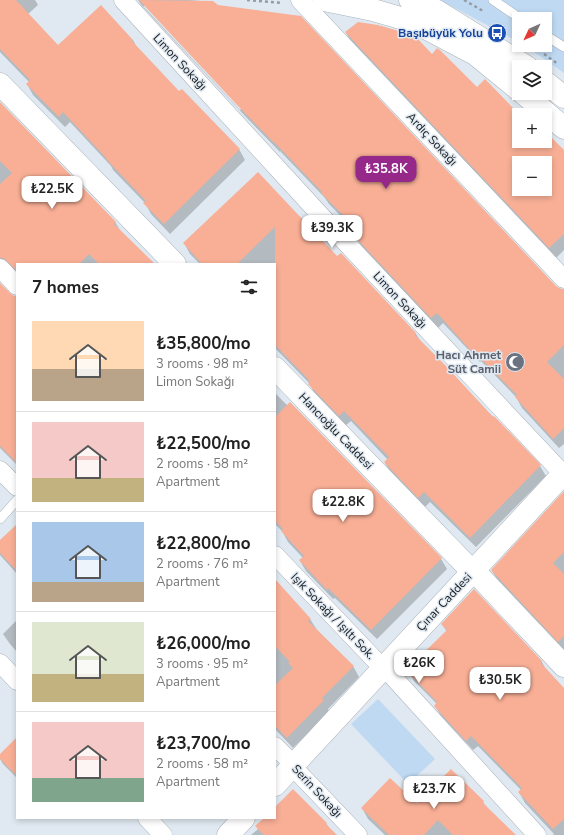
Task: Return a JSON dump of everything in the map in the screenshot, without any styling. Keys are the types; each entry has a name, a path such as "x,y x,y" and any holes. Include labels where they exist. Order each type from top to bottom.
{"street":[{"name":"Limon Sokağı","path":"123,0 334,230 564,474"},
{"name":"Ardıç Sokağı","path":"300,0 564,279"},
{"path":"324,0 373,10 414,22 475,54 512,84"},
{"path":"410,0 437,11 533,58"},
{"path":"0,84 174,263"},
{"path":"552,88 564,97"},
{"path":"531,100 564,128"},
{"path":"0,268 16,285"},
{"name":"Hancıoğlu Caddesi","path":"276,369 564,666"},
{"path":"0,470 16,486"},
{"name":"Çınar Caddesi","path":"276,784 564,474"},
{"name":"Işık Sokağı / Işıltı Sok.","path":"276,556 375,660 384,667 537,835"},
{"path":"0,663 16,680"},
{"name":"Serin Sokağı","path":"276,747 293,764 292,766 358,835"},
{"path":"148,819 163,835"},
{"path":"228,835 243,819"}],"lane":[{"path":"493,0 512,13"},
{"path":"552,39 564,47"},
{"path":"0,519 16,501"}],"path":[{"path":"533,58 564,69"}],"shaded area":[{"path":"440,0 564,0 564,73 552,65 552,60 545,60 534,52 552,52 552,12 512,12 512,38"},
{"path":"378,699 435,759 408,784 351,724"}],"building":[{"path":"0,0 16,0 58,45 101,5 133,40 132,41 179,91 182,89 240,149 164,224 143,203 146,201 63,112 59,117 26,84 30,80 0,49"},
{"path":"139,0 213,1 218,5 301,16 556,286 564,289 564,345 547,362 564,379 564,428 553,439 515,397 517,395 474,352 473,353 437,313 431,318 356,238 361,233 238,106"},
{"path":"358,22 378,25 416,37 432,54 437,48 477,87 485,79 513,108 512,148 552,148 552,138 564,150 564,234 549,248 345,32"},
{"path":"0,102 116,222 114,224 154,263 98,263 89,254 80,263 16,263 16,270 3,258 0,258 0,184 12,173 0,161"},
{"path":"258,172 337,256 341,253 416,333 415,335 541,465 470,538 424,492 418,498 384,462 389,457 344,411 339,416 308,384 310,382 308,381 309,380 276,346 275,227 238,263 201,263 183,243"},
{"path":"0,283 10,293 16,296 16,462 0,446"},
{"path":"290,402 442,558 371,630 328,588 327,590 299,560 304,556 281,531 283,529 276,522 276,416"},
{"path":"564,491 564,552 553,563 564,574 564,636 558,642 491,570"},
{"path":"16,525 16,570 0,553 0,540"},
{"path":"276,580 311,619 308,621 354,666 322,698 324,700 287,738 276,727 276,684 293,668 288,663 290,662 276,647"},
{"path":"474,589 542,661 541,663 564,688 564,819 553,829 518,792 522,788 471,736 466,741 434,706 437,702 406,670 447,630 441,624"},
{"path":"16,738 16,775 0,759 0,754"},
{"path":"451,769 516,835 453,835 438,820 424,835 389,835 361,808 390,778 417,803"},
{"path":"293,789 337,835 264,835 255,826 263,819 276,819 276,806"}],"place":[{"name":"Başıbüyük Yolu","path":"497,33"},
{"name":"Hacı Ahmet Süt Camii","path":"515,362"}]}
